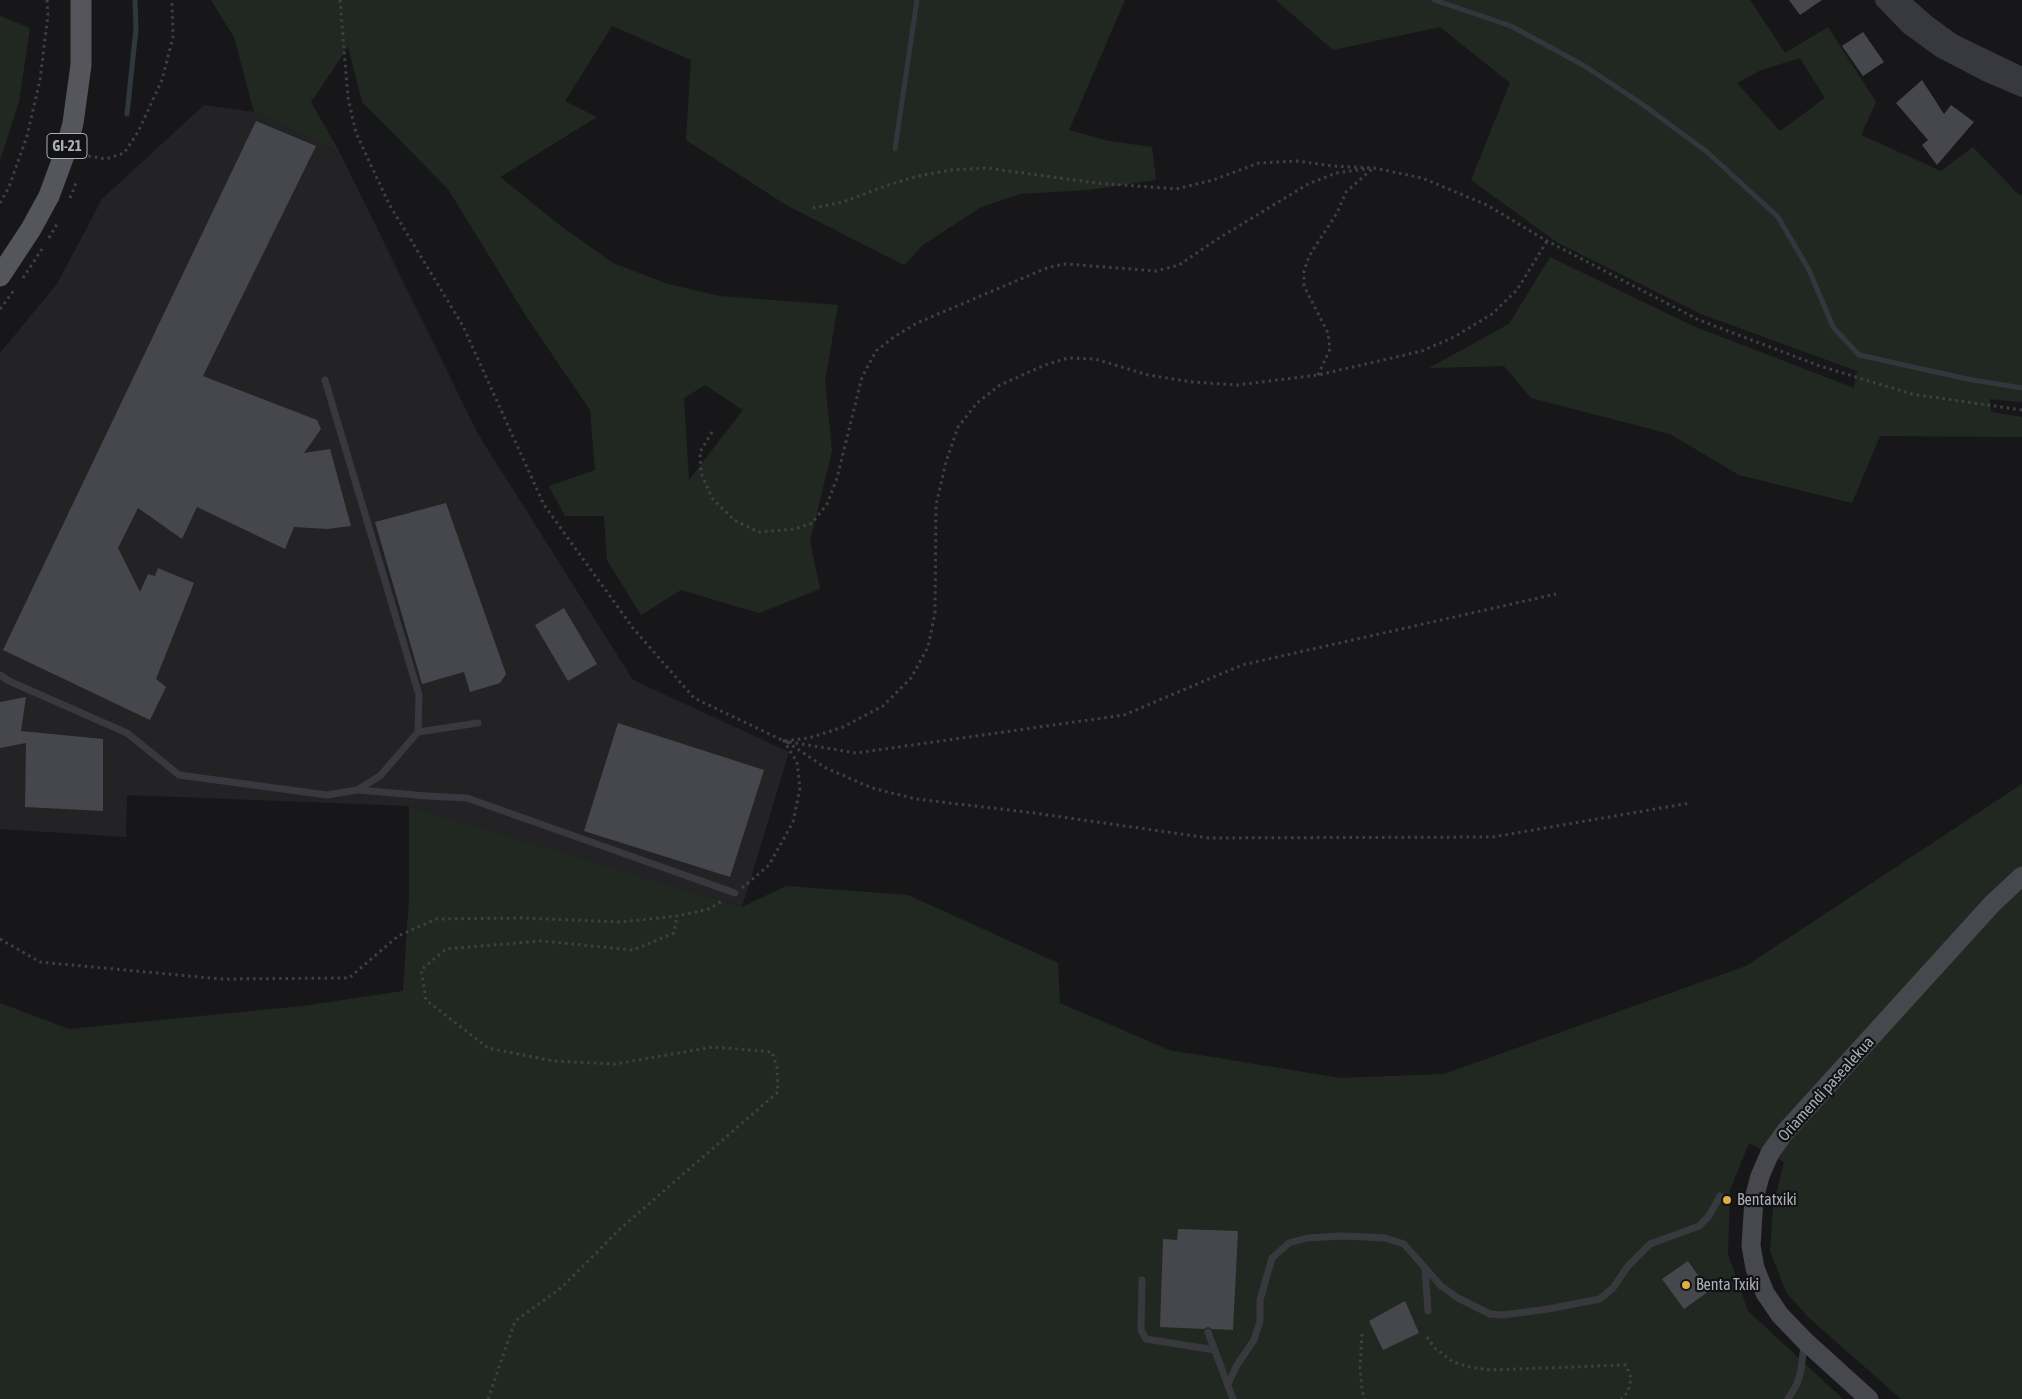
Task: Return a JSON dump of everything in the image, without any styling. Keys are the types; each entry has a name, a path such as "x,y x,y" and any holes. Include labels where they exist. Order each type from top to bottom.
{"main road":[{"name":"GI-21","path":"0,276 31,229 49,196 66,150 73,123 81,64 81,0"},
{"name":"Oriamendi pasealekua","path":"1869,1399 1805,1341 1780,1315 1765,1293 1751,1246 1754,1199 1760,1176 1770,1153 1785,1132 1992,904 2022,876"}],"street":[{"path":"1883,0 1908,26 1941,50 1987,74 2022,89"},
{"path":"1901,0 1927,23 1953,42 2022,75"}],"lane":[{"path":"325,380 419,695 418,732 380,776 358,790"},
{"path":"0,675 9,681 127,733 179,775 327,795 358,790 467,798 735,893"},
{"path":"418,732 478,723"},
{"path":"1228,1384 1237,1365 1254,1340 1260,1321 1260,1300 1272,1258 1289,1243 1307,1238 1343,1236 1385,1238 1404,1244 1441,1286 1458,1298 1490,1314 1502,1315 1575,1305 1600,1299 1613,1288 1628,1266 1650,1244 1699,1226 1709,1216 1720,1196"},
{"path":"1425,1268 1428,1311"},
{"path":"1142,1280 1142,1330 1146,1339 1215,1350"},
{"path":"1208,1332 1233,1399"},
{"path":"1788,1399 1797,1384 1805,1341"}],"path":[{"path":"0,203 9,188 27,136 40,80 48,15 47,0"},
{"path":"66,150 106,159 124,153 138,132 162,80 173,38 172,0"},
{"path":"340,0 348,98 356,132 389,204 463,326 544,506 633,628 694,698 784,741 826,768 864,785 916,799 1209,838 1493,837 1690,804"},
{"path":"813,208 842,202 918,176 951,170 987,168 1096,183 1176,189 1213,180 1259,163 1298,161 1333,166 1374,168 1422,178 1487,205 1546,241 1700,320 1820,366 1912,394 2022,410"},
{"path":"1318,375 1330,348 1328,333 1304,286 1304,271 1310,256 1337,212 1346,192 1374,168"},
{"path":"712,432 700,452 701,473 712,498 734,520 758,532 795,529 812,523 827,504 838,478 862,377 876,351 894,337 917,324 1049,267 1066,264 1156,271 1179,265 1219,238 1308,184 1336,173 1374,168"},
{"path":"784,741 809,738 842,727 884,706 911,678 928,647 935,612 936,505 946,462 958,427 977,403 1000,385 1044,365 1068,358 1095,359 1148,375 1201,383 1237,385 1318,375 1422,351 1454,337 1492,314 1517,290 1546,241"},
{"path":"784,741 856,753 1124,715 1242,665 1556,594"},
{"path":"0,939 40,962 221,979 349,978 398,936 436,919 521,918 622,922 677,916 709,908 735,893 769,864 793,822 800,788 797,762 784,741"},
{"path":"488,1399 515,1320 561,1288 621,1228 778,1092 777,1067 772,1052 713,1047 615,1064 553,1061 488,1048 426,1000 421,970 446,949 541,942 633,950 674,933 677,916"},
{"path":"1362,1334 1360,1367 1362,1390 1365,1399"},
{"path":"1427,1337 1435,1348 1453,1362 1490,1370 1626,1365 1631,1378 1628,1392 1621,1399"}],"shaded area":[{"path":"211,0 1125,0 1069,130 1109,141 1152,147 1156,180 1089,190 1020,194 981,207 923,245 904,265 786,205 686,140 691,60 612,26 565,101 597,117 500,177 562,227 613,263 668,284 719,296 838,305 825,381 832,451 810,541 820,589 759,613 681,590 641,615 607,560 604,516 565,516 549,486 595,470 590,410 526,316 448,189 362,102 348,47 311,102 340,153 254,112 234,37","holes":["705,385 743,410 689,480 684,398"]},
{"path":"1276,0 1750,0 1785,53 1828,27 1876,102 1861,135 1941,171 1973,147 2018,194 2022,195 2022,402 1990,399 1991,412 2022,417 2022,437 1880,436 1852,503 1739,475 1670,434 1531,398 1504,366 1429,368 1509,324 1550,257 1693,326 1854,388 1857,371 1701,314 1558,243 1471,180 1510,83 1440,27 1333,50","holes":["1800,58 1825,98 1780,131 1737,83 1761,70"]},
{"path":"0,16 30,28 19,102 0,160"},
{"path":"204,105 254,112 340,153 478,434 633,680 789,752 742,907 409,806 127,795 126,837 0,829 0,353 57,284 102,199"},
{"path":"2022,784 2022,1399 1901,1399 1808,1317 1786,1292 1770,1251 1773,1207 1784,1162 1749,1143 1730,1190 1728,1254 1748,1311 1843,1399 0,1399 0,1003 69,1029 303,1006 403,991 409,898 409,806 742,907 786,886 908,895 1058,963 1060,1003 1169,1050 1340,1078 1444,1074 1746,966"}],"building":[{"path":"1789,0 1822,0 1800,15"},
{"path":"1863,32 1884,62 1863,76 1842,46"},
{"path":"1922,80 1944,114 1951,105 1974,122 1937,165 1922,145 1928,140 1896,103"},
{"path":"256,121 316,146 203,376 317,420 321,429 304,453 330,449 351,526 327,529 294,527 285,549 197,507 182,539 138,508 118,548 140,592 148,574 155,576 158,568 194,583 156,679 166,687 150,720 3,650"},
{"path":"446,503 506,674 500,683 470,692 464,672 422,684 375,522"},
{"path":"564,608 597,664 568,681 535,625"},
{"path":"26,697 21,731 103,739 103,811 25,807 26,743 0,748 0,702"},
{"path":"618,723 764,770 730,877 584,831"},
{"path":"1178,1229 1238,1231 1233,1330 1212,1329 1208,1327 1204,1329 1160,1327 1163,1239 1177,1240"},
{"name":"Benta Txiki","path":"1688,1261 1709,1291 1684,1309 1662,1279"},
{"path":"1405,1301 1419,1333 1383,1350 1369,1321"}],"waterway":[{"path":"127,114 136,29 135,0"},
{"path":"895,149 917,0"},
{"path":"1434,0 1511,26 1583,65 1642,104 1707,152 1778,217 1809,270 1833,327 1859,355 1967,379 2022,388"}],"place":[{"name":"Bentatxiki","path":"1727,1200"},
{"name":"Benta Txiki","path":"1686,1285"}]}
